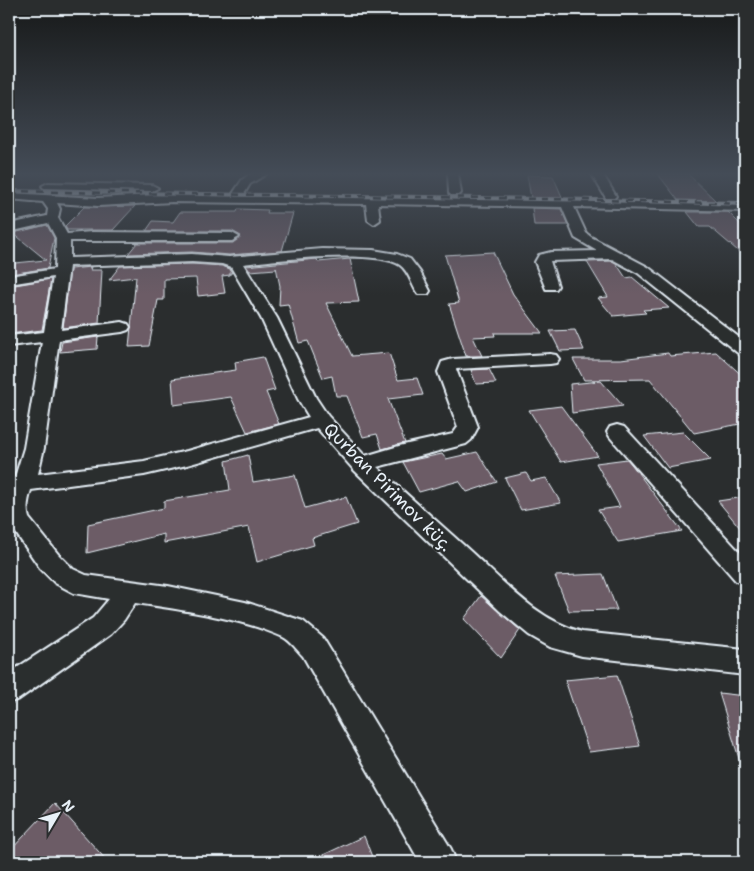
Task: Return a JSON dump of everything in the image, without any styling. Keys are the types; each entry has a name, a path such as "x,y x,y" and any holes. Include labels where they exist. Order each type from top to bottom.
{"street":[{"path":"53,214 52,218 62,257 34,448 16,485 16,512 20,521 49,561 64,576 83,585 129,591 245,613 294,629 313,647 439,861"},
{"path":"373,214 374,220"},
{"path":"571,214 580,235 586,240 643,270 745,350"},
{"path":"9,228 52,218"},
{"path":"9,280 62,257 85,236 232,238"},
{"path":"62,257 218,259 231,262 299,254 352,253 389,256 399,258 407,263 423,292"},
{"path":"550,286 542,262 544,258 551,256 605,256 615,254"},
{"name":"Qurban Pirimov küç.","path":"231,262 239,267 256,294 300,386 321,420 361,465 501,596 538,627 560,638 582,644 745,662"},
{"path":"9,341 122,327"},
{"path":"361,465 399,453 459,439 464,435 468,427 447,372 448,366 453,364 550,359"},
{"path":"16,485 144,468 187,458 321,420"},
{"path":"617,432 745,574"},
{"path":"9,689 102,626 115,612 129,591"}],"building":[{"path":"77,214 128,214 113,230 67,230 65,226"},
{"path":"179,214 293,214 282,251 229,255 192,252 128,254 137,243 233,243 241,236 232,231 146,231 153,221 173,222"},
{"path":"533,214 563,214 568,225 534,225"},
{"path":"688,214 730,214 745,229 745,257 710,227 699,227"},
{"path":"47,225 54,238 48,268 11,274 15,263 46,260 13,233"},
{"path":"493,252 513,294 542,333 494,333 495,336 473,337 482,356 466,356 449,304 459,303 445,255"},
{"path":"317,259 318,262 350,259 359,302 326,303 352,356 389,353 398,380 417,378 423,395 388,399 405,443 382,449 377,434 363,437 347,396 336,396 332,376 323,378 308,341 299,343 288,304 279,305 280,286 276,267 276,269 250,271 246,266"},
{"path":"612,261 616,263 626,278 632,277 669,308 643,310 646,313 613,316 598,298 608,297 587,262"},
{"path":"192,264 222,266 230,269 232,273 230,275 222,276 225,293 198,296 196,278 164,279 164,300 158,300 149,346 129,347 136,277 109,280 120,266"},
{"path":"91,267 90,270 102,270 99,323 63,328 70,269"},
{"path":"51,279 42,330 9,334 9,286"},
{"path":"575,330 584,350 560,351 550,331"},
{"path":"98,337 97,349 60,352 62,342"},
{"path":"716,352 745,378 745,423 694,433 650,379 584,380 573,359 621,359 668,353 670,356"},
{"path":"263,357 275,390 266,392 279,424 247,432 231,397 174,405 172,379 236,370 235,362"},
{"path":"489,369 496,383 476,384 471,370"},
{"path":"601,381 623,406 572,413 570,384"},
{"path":"561,406 598,456 561,462 529,410"},
{"path":"683,432 711,460 668,468 644,436"},
{"path":"477,452 497,482 467,492 459,481 419,492 403,462 442,454 446,459"},
{"path":"248,455 253,482 295,475 305,508 346,497 357,524 312,538 314,545 257,562 249,527 164,543 164,534 87,553 88,524 164,508 164,501 230,490 226,461"},
{"path":"627,459 682,531 618,542 598,510 620,507 596,463"},
{"path":"526,473 531,481 546,478 561,503 521,510 505,478"},
{"path":"745,497 745,534 718,501"},
{"path":"603,574 617,610 569,611 555,576"},
{"path":"481,596 520,630 501,658 464,619"},
{"path":"617,675 640,746 589,752 565,680"},
{"path":"719,693 745,696 745,764 741,765"},
{"path":"55,803 108,862 9,862 9,852"},
{"path":"364,836 374,862 308,862"}]}
